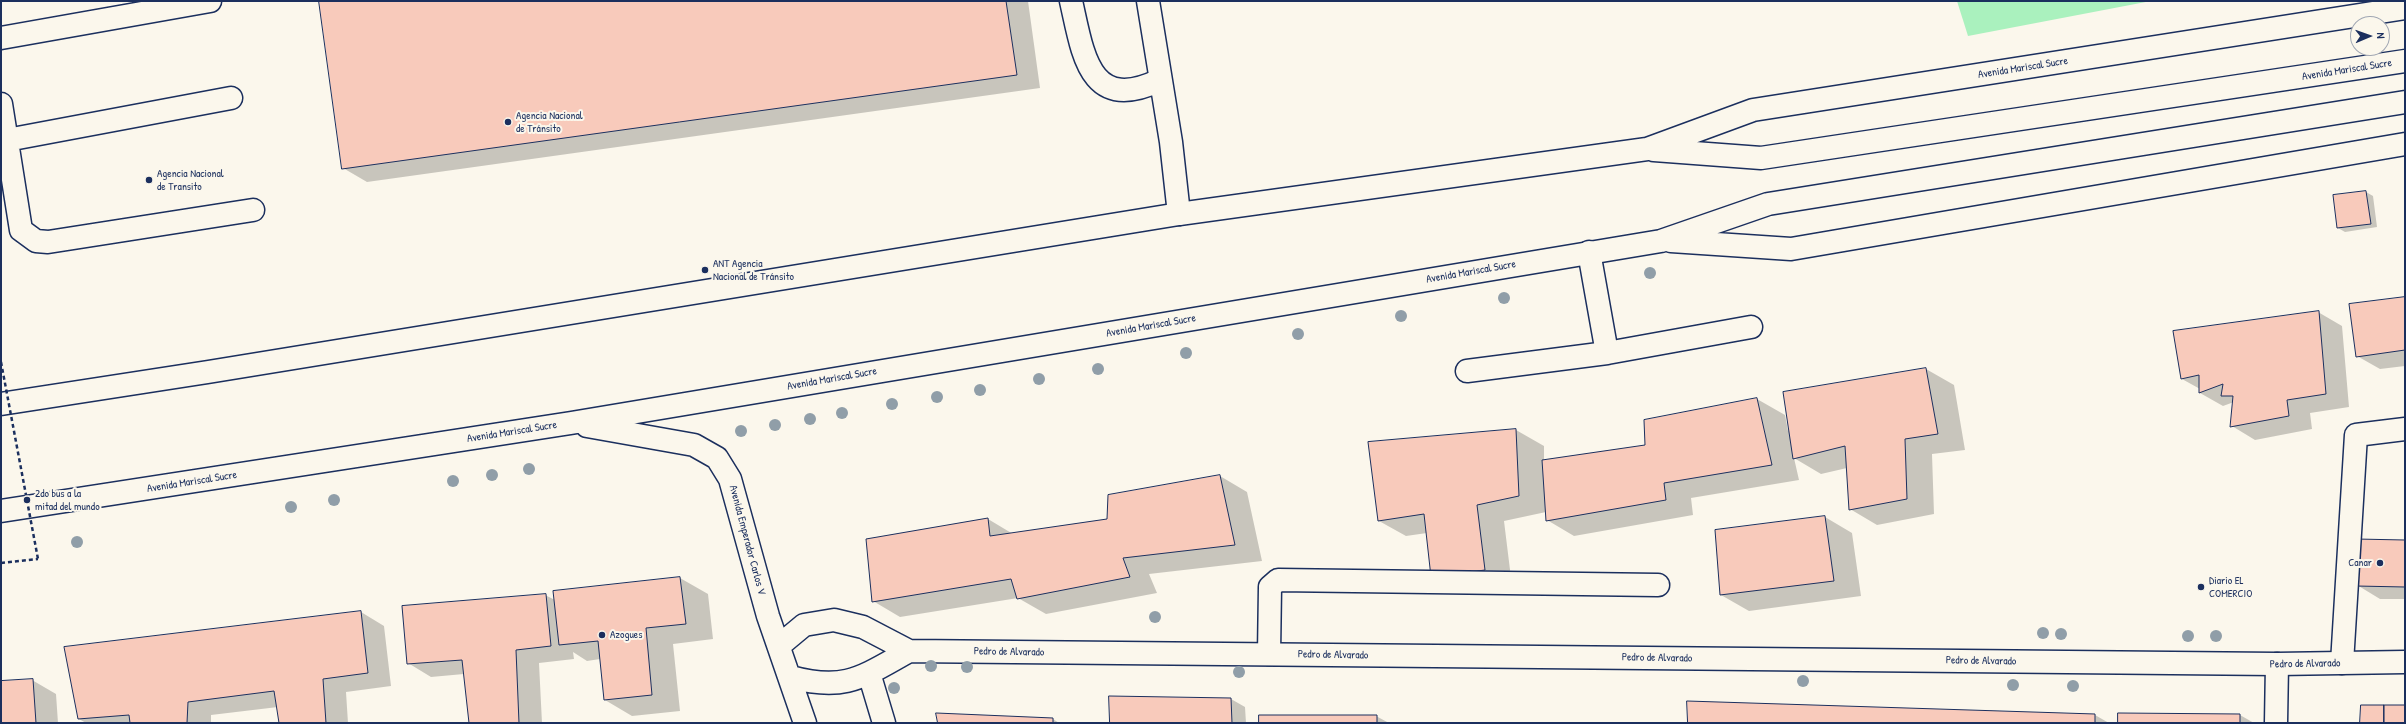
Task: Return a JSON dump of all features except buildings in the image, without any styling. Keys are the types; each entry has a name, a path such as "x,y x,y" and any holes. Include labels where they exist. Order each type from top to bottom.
{"main road":[{"path":"1,38 210,1"},
{"path":"1071,1 1083,53 1099,82 1121,90 1143,88 1160,80"},
{"path":"1148,1 1171,142 1179,214"},
{"name":"Avenida Mariscal Sucre","path":"1,404 223,370 1179,214 1647,149 1753,110 2405,8"},
{"name":"Avenida Mariscal Sucre","path":"1647,149 1761,158 2405,61"},
{"path":"6,140 231,98"},
{"name":"Avenida Mariscal Sucre","path":"1,512 571,423 1662,241 1768,204 2405,102"},
{"path":"1,104 21,230 36,241 48,242 253,210"},
{"name":"Avenida Mariscal Sucre","path":"1662,241 1791,249 2405,144"},
{"path":"1589,252 1606,353"},
{"path":"1467,371 1606,353 1752,327"},
{"name":"Avenida Emperador Carlos V","path":"571,423 694,445 717,458 730,479 768,616 780,645 805,723"},
{"path":"2342,663 2356,435 2405,429"},
{"path":"1269,654 1270,587 1278,580 1658,585"},
{"name":"Pedro de Alvarado","path":"780,645 804,626 834,620 863,627 909,651 2277,664 2405,662"},
{"name":"Pedro de Alvarado","path":"790,677 815,684 842,683 870,673 909,651"},
{"path":"2276,723 2277,664"},
{"path":"870,673 884,723"}],"path":[{"path":"1,362 38,559 1,563"}],"green space":[{"path":"1957,1 2151,1 1968,36"}],"place":[{"name":"Agencia Nacional de Tránsito","path":"508,122"},
{"name":"Agencia Nacional de Transito","path":"149,180"},
{"name":"ANT Agencia Nacional de Tránsito","path":"705,270"},
{"name":"2do bus a la mitad del mundo","path":"27,500"},
{"name":"Canar","path":"2380,563"},
{"name":"Diario EL COMERCIO","path":"2201,587"},
{"name":"Azogues","path":"602,635"}]}
